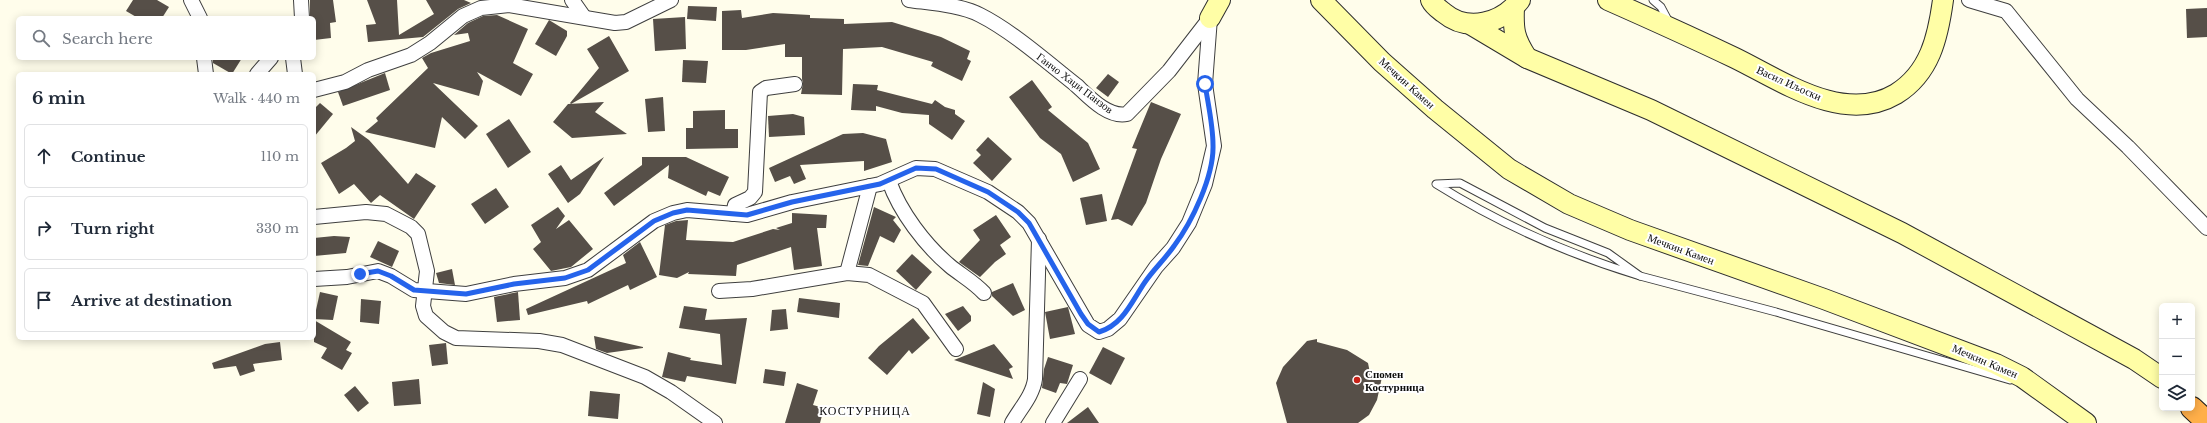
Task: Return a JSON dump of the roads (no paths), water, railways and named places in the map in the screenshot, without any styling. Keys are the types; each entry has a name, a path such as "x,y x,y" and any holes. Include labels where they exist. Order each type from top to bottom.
{"highway":[{"path":"2195,411 2207,422"}],"main road":[{"path":"1210,18 1220,0"},
{"name":"Мечкин Камен","path":"1321,0 1382,62 1509,169 1569,204 1637,232 1824,299 1996,364 2022,376 2086,423"},
{"path":"1431,0 1450,18 1470,24 1527,58 1651,110 1902,233 2134,359 2159,376"},
{"name":"Васил Иљоски","path":"1608,0 1674,29 1797,89 1822,99 1842,104 1872,104 1884,101 1902,90 1918,75 1929,57 1936,41 1943,0"},
{"path":"1470,24 1486,23 1502,17 1517,4"},
{"path":"1517,4 1514,29 1517,42 1527,58"},
{"path":"2194,411 2203,423"}],"street":[{"path":"191,0 199,16"},
{"path":"301,0 302,16"},
{"path":"572,0 584,17"},
{"path":"316,89 345,82 368,70 411,55 430,43 463,16 481,8 509,5 584,17 608,23 626,22 672,0"},
{"name":"Ганчо Хаџи Панзов","path":"909,0 939,4 979,14 1010,35 1095,101 1112,113 1121,115 1127,114 1155,88 1210,18"},
{"path":"1969,0 2006,11 2077,99 2128,147 2207,228"},
{"path":"316,279 347,277 378,271 391,276 414,290 424,292 434,291 466,294 514,284 575,275 588,270 654,221 673,213 687,210 747,215 792,202 889,181 916,168 936,169 988,192 1018,212 1029,223 1088,324 1099,332 1108,329 1120,319 1156,266 1173,248 1189,223 1205,184 1214,146 1205,84 1210,18"},
{"path":"204,60 206,72"},
{"path":"259,72 269,60"},
{"path":"292,60 296,72"},
{"path":"733,214 735,205 750,198 755,192 760,92 766,88 795,84"},
{"path":"889,181 895,199 940,256 977,285 984,293"},
{"path":"847,273 870,186"},
{"path":"316,217 373,213 386,214 411,227 418,234 427,271 423,306 426,316 444,332 456,338 539,341 562,345 645,377 671,392 715,423"},
{"path":"1012,423 1029,396 1035,379 1039,238"},
{"path":"719,291 758,288 847,273 869,275 923,303 956,349"},
{"path":"1053,423 1080,379"}],"lane":[{"path":"1653,0 1661,7 1674,29"},
{"path":"1640,276 1608,253 1545,228 1460,183 1436,184 1478,210 1541,240 1602,264 1640,276 1776,312 2016,382 2059,403"}],"place":[{"name":"Спомен Костурница","path":"1357,380"}],"district":[{"name":"КОСТУРНИЦА","path":"865,410"}]}
